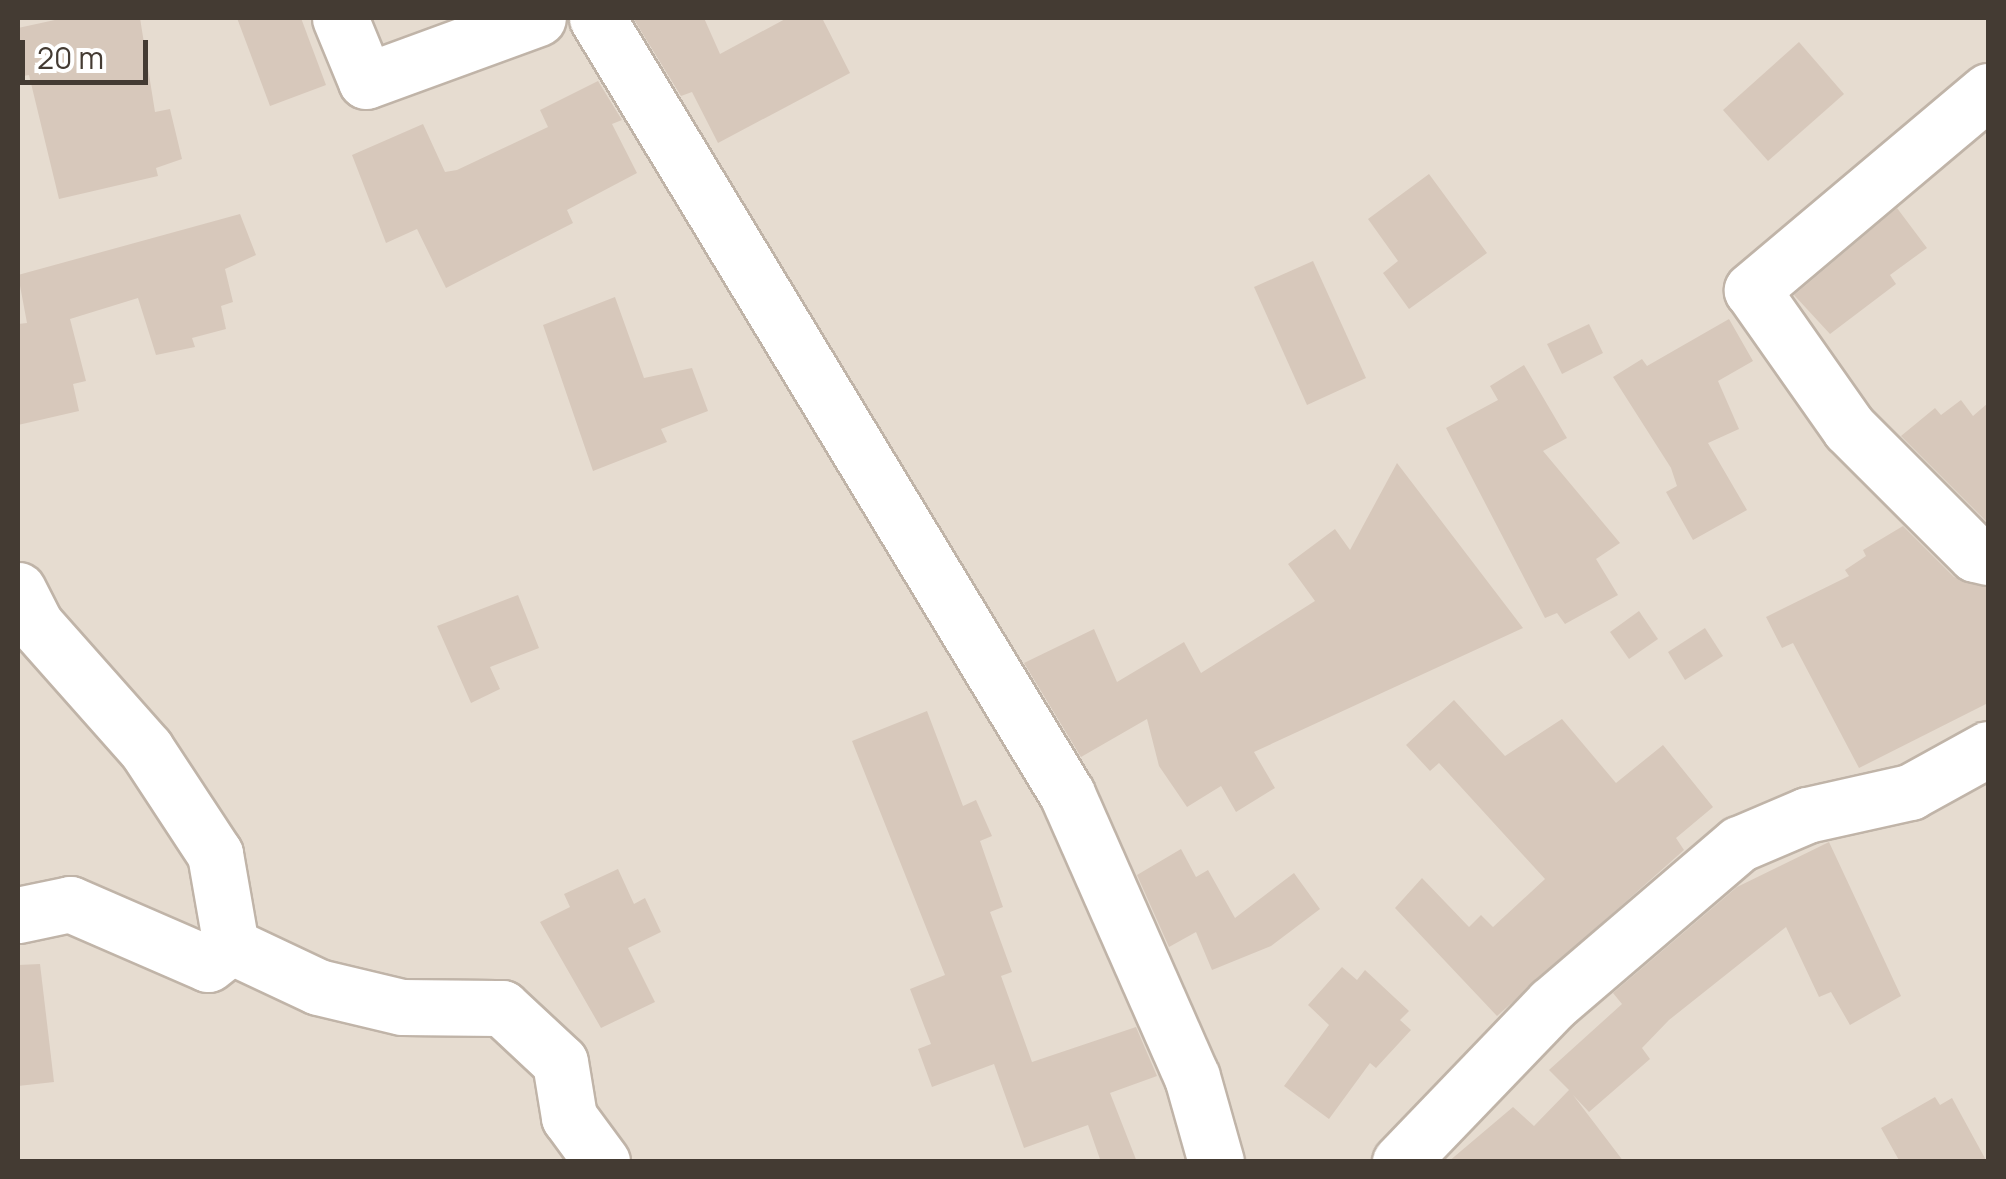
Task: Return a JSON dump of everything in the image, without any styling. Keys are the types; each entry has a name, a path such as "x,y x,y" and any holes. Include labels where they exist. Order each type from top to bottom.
{"street":[{"path":"340,18 366,81 538,18"},
{"path":"597,18 1067,794 1192,1077 1216,1162"},
{"path":"1988,91 1752,290 1848,428 1975,554 1988,558"},
{"path":"18,590 36,625 146,749 215,854 231,946"},
{"path":"1400,1162 1552,1004 1739,844 1790,820 1910,792 1988,749"},
{"path":"18,916 70,904 208,964 231,946"},
{"path":"231,946 318,987 402,1007 502,1008 560,1062 569,1117 602,1162"}],"shaded area":[{"path":"18,18 1988,18 1988,1161 18,1161"}],"building":[{"path":"64,18 140,18 155,112 170,109 182,159 156,168 158,176 59,199 29,75 18,77 18,28"},
{"path":"237,18 301,18 326,85 270,106"},
{"path":"633,18 704,18 720,54 787,18 822,18 850,73 718,143 692,92 681,96"},
{"path":"1799,42 1844,94 1768,161 1723,110"},
{"path":"598,81 622,120 612,124 637,173 567,210 573,223 446,288 417,229 386,243 352,155 423,124 445,172 457,170 548,127 540,110"},
{"path":"1429,174 1487,253 1409,309 1383,273 1398,261 1368,219"},
{"path":"1897,208 1927,248 1890,275 1896,284 1830,334 1794,295"},
{"path":"240,214 256,255 225,269 233,302 221,306 226,329 192,338 195,347 156,355 138,298 70,319 86,381 73,384 79,411 18,425 18,324 27,323 18,275"},
{"path":"1313,261 1366,378 1307,405 1254,287"},
{"path":"615,297 644,378 692,368 708,411 661,429 667,442 593,471 543,325"},
{"path":"1729,319 1753,361 1718,381 1739,429 1708,443 1747,510 1693,540 1666,492 1677,486 1671,468 1613,377 1642,359 1647,366"},
{"path":"1589,324 1603,353 1562,374 1547,344"},
{"path":"1524,365 1567,438 1543,451 1620,543 1596,559 1618,595 1565,624 1557,613 1545,618 1446,428 1498,400 1490,386"},
{"path":"1961,400 1973,416 1988,403 1988,523 1901,436 1935,408 1941,415"},
{"path":"1397,463 1523,628 1254,752 1275,788 1236,812 1221,786 1187,807 1159,766 1147,719 1081,757 1024,663 1094,629 1117,682 1184,642 1201,673 1315,601 1288,564 1335,529 1350,550"},
{"path":"1903,526 1954,577 1988,587 1988,703 1859,768 1793,643 1782,648 1766,617 1849,576 1845,570 1866,556 1863,550"},
{"path":"518,595 539,648 490,667 500,689 471,703 437,626"},
{"path":"1639,611 1658,639 1629,659 1610,632"},
{"path":"1705,628 1723,656 1685,680 1668,652"},
{"path":"1454,700 1505,756 1562,719 1616,783 1663,745 1713,807 1676,838 1684,850 1497,1016 1395,908 1422,878 1469,927 1481,915 1493,927 1545,879 1439,763 1430,771 1406,745"},
{"path":"927,711 963,806 976,800 992,836 980,841 1003,907 990,912 1012,972 1001,976 1032,1062 1136,1027 1157,1076 1110,1093 1137,1162 1101,1162 1088,1125 1024,1148 994,1064 932,1087 918,1049 931,1044 910,989 945,975 852,741"},
{"path":"1829,842 1901,996 1850,1025 1831,992 1819,997 1786,927 1669,1020 1642,1048 1650,1059 1589,1112 1573,1095 1624,1162 1448,1162 1513,1107 1534,1126 1569,1090 1549,1070 1622,1004 1613,993 1737,887"},
{"path":"1181,849 1196,877 1208,870 1235,918 1294,873 1320,909 1271,946 1212,970 1196,932 1169,947 1137,875"},
{"path":"618,869 634,904 645,898 661,932 628,948 655,1002 601,1028 540,922 570,907 564,894"},
{"path":"40,964 54,1082 18,1086 18,965"},
{"path":"1342,967 1357,980 1365,970 1409,1011 1400,1020 1411,1030 1376,1068 1370,1063 1329,1119 1284,1086 1329,1025 1308,1005"},
{"path":"1935,1097 1940,1105 1952,1098 1987,1162 1900,1162 1881,1128"}]}
